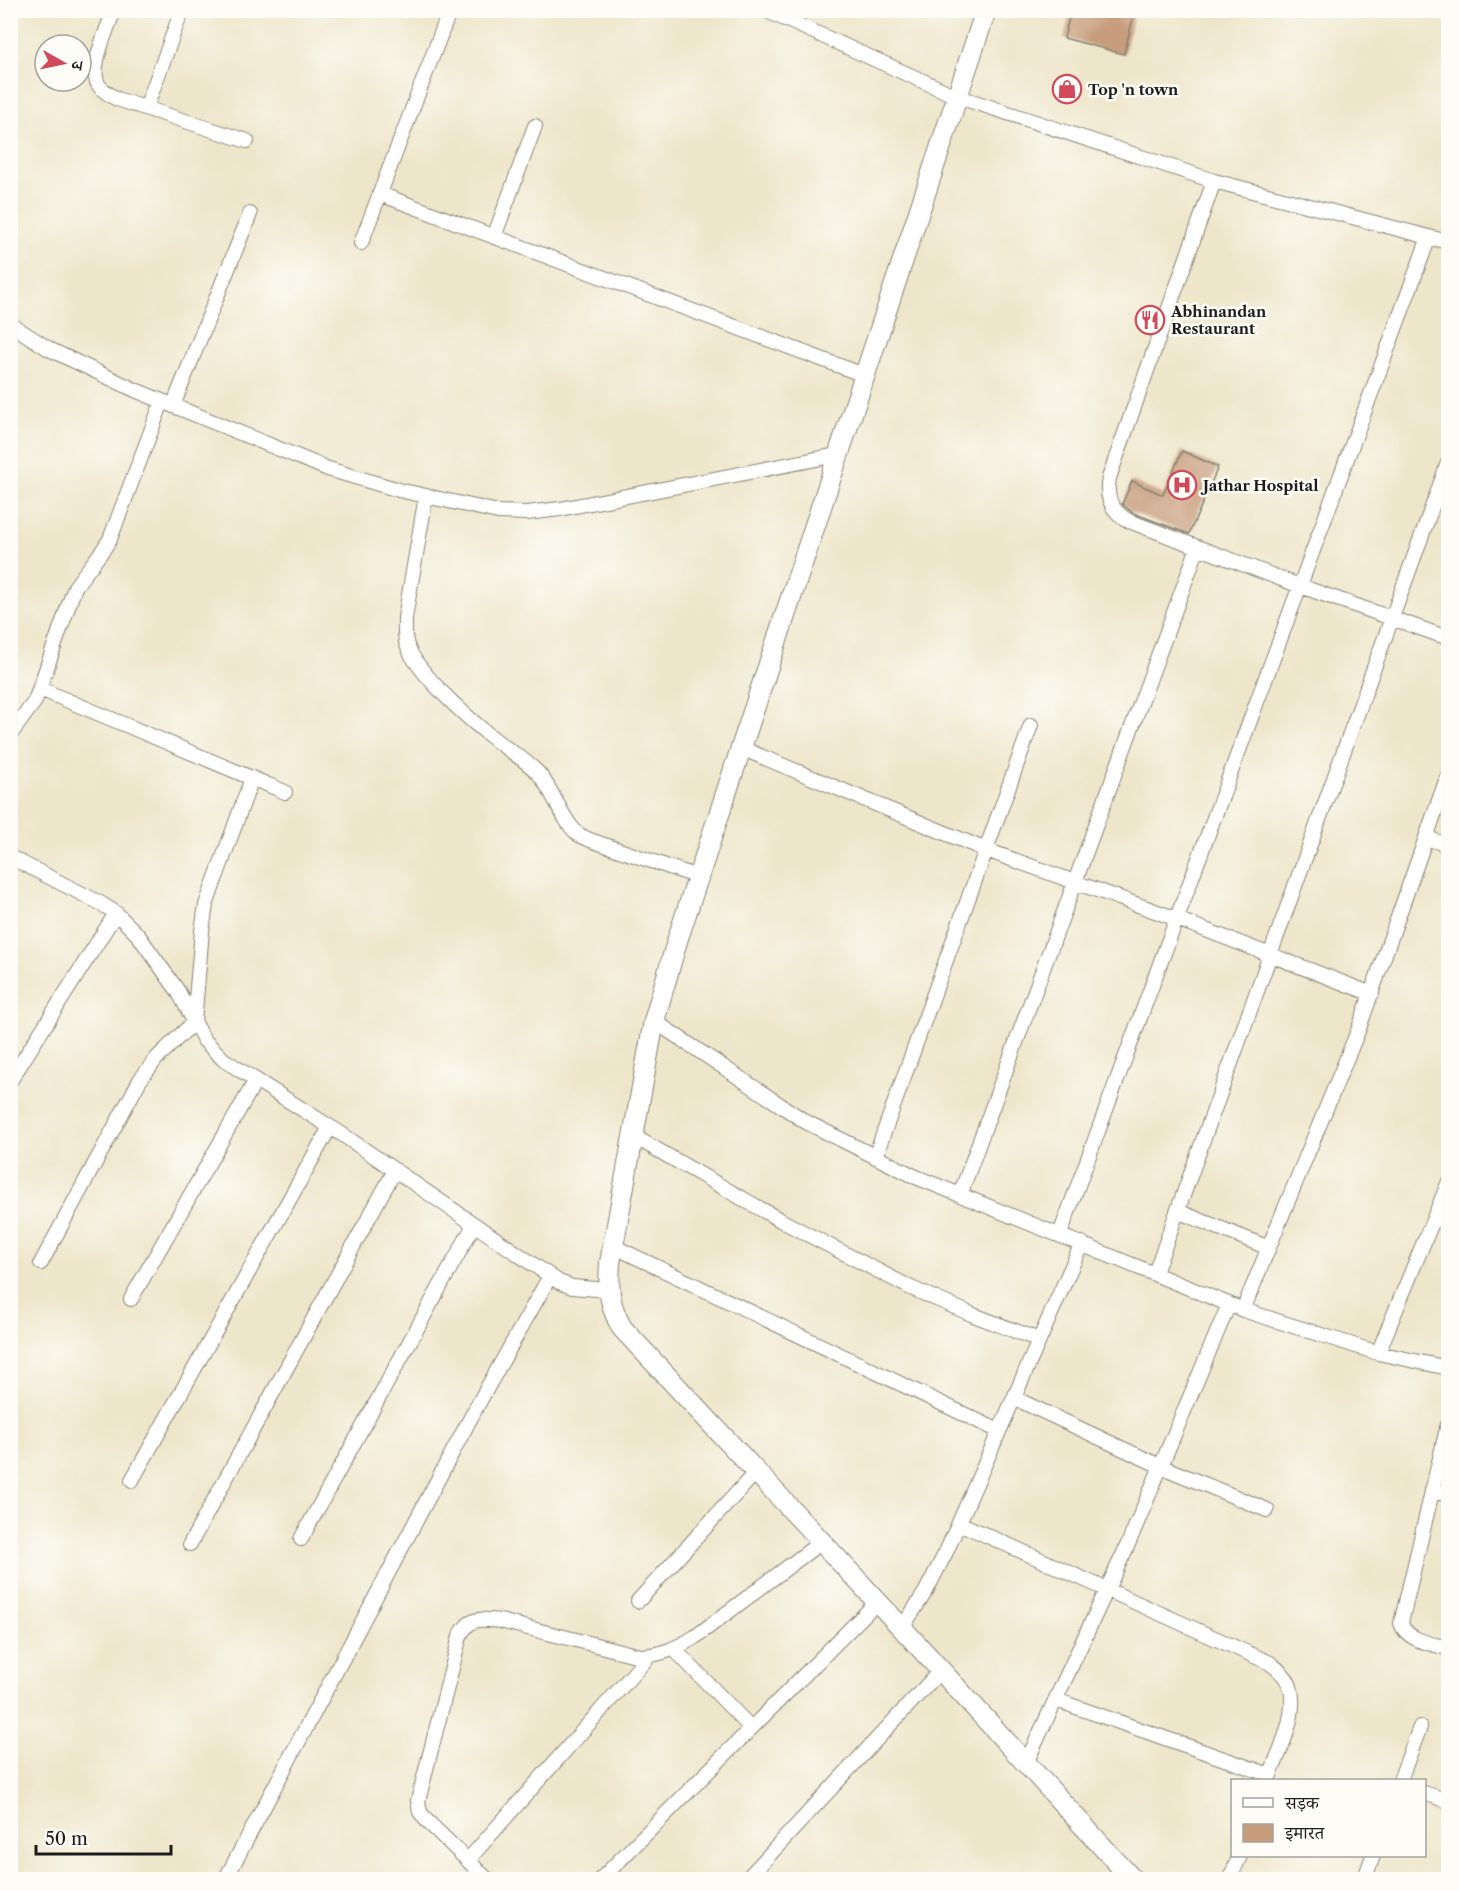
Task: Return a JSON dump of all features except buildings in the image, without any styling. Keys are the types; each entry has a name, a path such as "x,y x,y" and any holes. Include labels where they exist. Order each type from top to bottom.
{"street":[{"path":"114,10 98,56 96,78 99,86 117,99 247,141"},
{"path":"146,108 182,10"},
{"path":"361,243 450,10"},
{"path":"765,10 956,96 1214,181 1449,242"},
{"path":"986,10 678,938 654,1021 613,1246 608,1290 613,1313 621,1328 941,1670 1128,1878"},
{"path":"494,237 535,126"},
{"path":"1214,181 1109,478 1107,487 1109,502 1120,516 1129,521 1300,586 1449,638"},
{"path":"380,194 864,375"},
{"path":"10,735 35,701 75,587 110,539 250,214"},
{"path":"1060,1234 1429,237"},
{"path":"10,324 49,350 168,404 328,469 426,496 498,512 527,513 560,510 837,455"},
{"path":"1155,1273 1449,463"},
{"path":"426,496 405,618 407,646 415,662 470,719 540,775 570,825 578,834 698,877"},
{"path":"960,1195 1198,547"},
{"path":"40,689 285,792"},
{"path":"875,1157 1031,725"},
{"path":"741,748 986,850 1177,919 1372,994"},
{"path":"1243,1310 1372,994 1449,775"},
{"path":"41,1263 140,1080 156,1059 194,1022 201,931 206,904 252,778"},
{"path":"1426,838 1449,845"},
{"path":"10,857 116,913 138,936 156,960 177,991 204,1040 224,1060 330,1126 559,1282 572,1287 608,1290"},
{"path":"10,1081 116,913"},
{"path":"654,1021 806,1122 916,1177 1243,1310 1378,1353 1449,1368"},
{"path":"130,1299 256,1080"},
{"path":"132,1480 330,1126"},
{"path":"633,1136 780,1220 911,1288 954,1308 1039,1340"},
{"path":"190,1544 395,1170"},
{"path":"1378,1353 1449,1184"},
{"path":"1177,1211 1269,1248"},
{"path":"301,1539 474,1225"},
{"path":"902,1628 936,1572 959,1524 1082,1243"},
{"path":"613,1246 999,1431"},
{"path":"225,1880 472,1416 550,1276"},
{"path":"1026,1763 1106,1590 1229,1304"},
{"path":"1014,1398 1160,1466 1267,1510"},
{"path":"1449,1424 1401,1623 1403,1629 1410,1635 1449,1648"},
{"path":"638,1601 756,1472"},
{"path":"1432,1490 1449,1495"},
{"path":"959,1524 1270,1663 1287,1680 1292,1691 1293,1702 1289,1723 1269,1778 1056,1700"},
{"path":"488,1880 427,1821 420,1812 418,1801 460,1636 464,1628 472,1621 482,1619 500,1621 640,1656 649,1656 674,1649 695,1637 822,1542"},
{"path":"600,1880 877,1602"},
{"path":"674,1649 751,1728"},
{"path":"468,1860 649,1656"},
{"path":"746,1880 941,1670"},
{"path":"1400,1779 1420,1727"},
{"path":"1426,1793 1449,1801"},
{"path":"1229,1880 1240,1857"},
{"path":"1364,1880 1372,1857"}],"place":[{"name":"Top 'n town","path":"1067,89"},
{"name":"Abhinandan Restaurant","path":"1150,320"},
{"name":"Jathar Hospital","path":"1182,485"}]}
